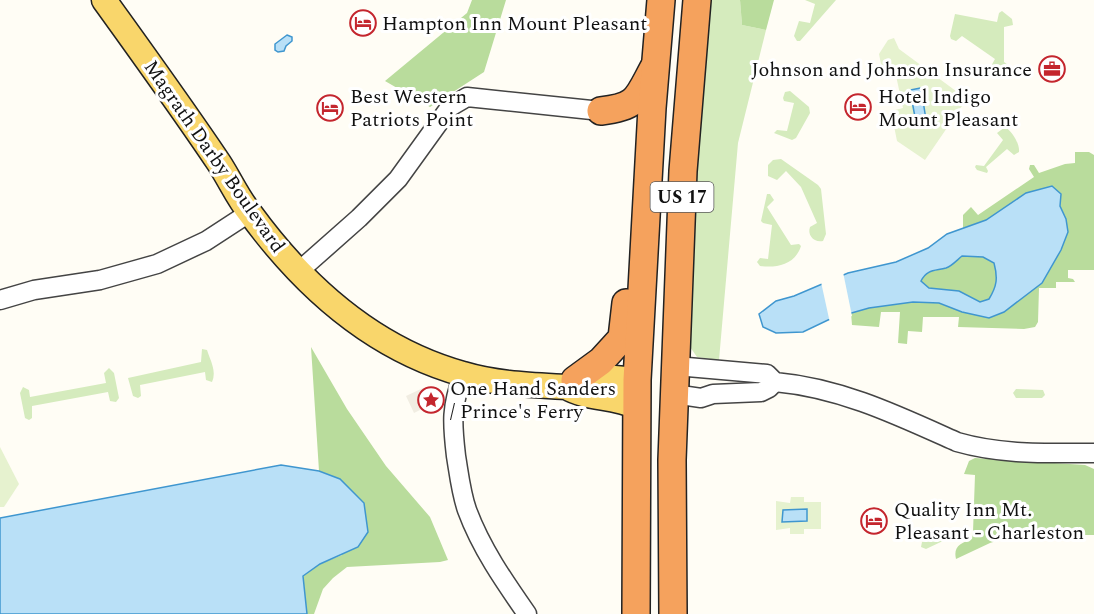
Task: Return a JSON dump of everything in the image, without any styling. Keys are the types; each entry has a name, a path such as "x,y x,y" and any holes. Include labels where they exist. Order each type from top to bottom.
{"highway":[{"name":"US 17","path":"636,614 637,380 655,65 661,0"},
{"path":"661,0 669,120 657,355 674,394"},
{"name":"US 17","path":"673,612 674,394 683,171 697,0"},
{"path":"601,111 623,108 632,102 638,96 655,65"},
{"path":"571,383 601,361 622,338 638,190 649,164"},
{"path":"637,380 657,403 662,584 673,612"}],"main road":[{"name":"Magrath Darby Boulevard","path":"104,0 220,165 249,213 298,272 348,317 412,356 463,375 496,382 571,383 592,376 637,380"},
{"name":"Magrath Darby Boulevard","path":"571,383 575,393 622,400 637,407"}],"street":[{"path":"298,272 359,218 398,178 450,106 467,97 601,111"},
{"path":"0,300 34,290 100,280 157,264 206,241 249,213"},
{"path":"676,366 767,374 775,382 795,384 865,401 957,442 972,446 1023,453 1094,453"},
{"path":"463,375 455,397 452,422 467,510 498,573 527,614"},
{"path":"674,394 701,398 713,394 761,392 775,382"}],"green space":[{"path":"472,0 506,0 484,72 430,107 385,81 467,13"},
{"path":"706,0 740,0 742,25 766,30 738,143 719,360 697,357 688,344 699,95"},
{"path":"740,0 774,0 766,30 742,25"},
{"path":"805,0 836,0 800,41 797,41 794,36 799,21 810,23 815,4"},
{"path":"1002,11 1012,19 1013,25 1004,27 1004,62 1012,68 1012,71 1004,78 990,68 995,59 962,36 956,41 950,36 955,14 997,22 999,13"},
{"path":"894,38 899,49 964,97 964,103 925,160 897,141 891,111 903,108 895,71 883,74 879,54 888,40"},
{"path":"790,91 809,107 810,113 796,138 792,140 774,133 777,130 787,131 794,103 784,101 783,98 785,92"},
{"path":"1005,127 1015,138 1019,152 1014,155 1007,149 986,167 987,173 977,170 976,165 984,166 1003,140 997,133"},
{"path":"1075,152 1089,152 1094,155 1094,270 1068,270 1068,278 1075,282 1056,282 1056,288 1039,288 1038,322 1035,327 1024,329 958,327 959,317 923,317 922,332 908,331 907,344 898,343 900,312 881,312 879,327 852,325 851,313 913,302 939,303 962,312 989,318 1004,312 1042,283 1061,250 1066,219 1060,206 1061,194 1026,193 986,220 963,228 963,215 971,207 978,215 1034,177 1029,169 1030,165 1034,165 1039,173 1075,163"},
{"path":"781,159 821,189 826,234 823,241 814,240 810,235 810,227 817,223 801,187 786,171 777,180 768,176 768,165 773,160"},
{"path":"767,194 770,194 774,200 767,207 791,245 801,246 790,261 779,266 760,266 757,262 760,258 768,259 772,225 761,221"},
{"path":"962,256 983,257 994,263 996,282 989,300 980,302 959,291 929,288 921,281 929,272 948,267"},
{"path":"311,347 347,409 386,466 430,517 448,560 347,567 323,589 314,614 307,614 303,576 320,564 342,555 340,479 319,471"},
{"path":"202,349 207,350 212,366 214,374 212,382 206,380 205,372 140,385 141,396 138,398 133,396 128,378 201,362"},
{"path":"109,368 114,373 119,398 116,402 110,401 108,392 32,406 32,418 29,420 25,418 20,393 23,387 29,390 30,397 106,383 104,373"},
{"path":"1016,389 1043,390 1045,395 1042,398 1016,398 1013,393"},
{"path":"0,447 19,484 4,507 0,507"},
{"path":"975,458 1085,465 1094,469 1094,535 1015,535 990,543 956,559 957,548 972,539 975,475 964,474 969,461"},
{"path":"791,497 804,497 804,502 821,502 821,529 804,529 804,534 790,534 790,528 776,530 776,501 790,503"},
{"path":"944,507 946,512 943,514 920,512 923,508"},
{"path":"943,534 946,537 945,540 926,549 921,547 922,542 932,540 933,535"}],"shaded area":[{"path":"423,388 425,393 430,391 433,397 428,399 430,405 414,413 406,396"}],"water":[{"path":"287,35 292,37 292,41 284,51 278,52 275,50 275,44"},
{"path":"921,88 927,126 917,128 910,90"},
{"path":"1052,186 1061,194 1060,206 1066,219 1068,232 1061,250 1042,283 1004,312 989,318 962,312 939,303 913,302 869,308 828,320 803,332 776,333 763,327 759,314 776,301 794,296 848,273 896,262 928,248 947,234 986,220 1026,193","holes":["962,256 983,257 994,263 996,273 994,290 989,299 980,302 959,291 929,288 921,281 929,272 948,267"]},
{"path":"281,465 319,471 340,479 364,503 368,532 358,547 320,564 303,576 307,614 0,614 0,518"},
{"path":"807,509 807,521 782,522 783,510"}],"pier":[{"path":"843,272 852,316 830,323 821,282"}],"place":[{"name":"Hampton Inn Mount Pleasant","path":"363,23"},
{"name":"Johnson and Johnson Insurance","path":"1052,69"},
{"name":"Hotel Indigo Mount Pleasant","path":"858,107"},
{"name":"Best Western Patriots Point","path":"330,108"},
{"name":"One Hand Sanders / Prince's Ferry","path":"431,400"},
{"name":"Quality Inn Mt. Pleasant - Charleston","path":"874,521"}]}
